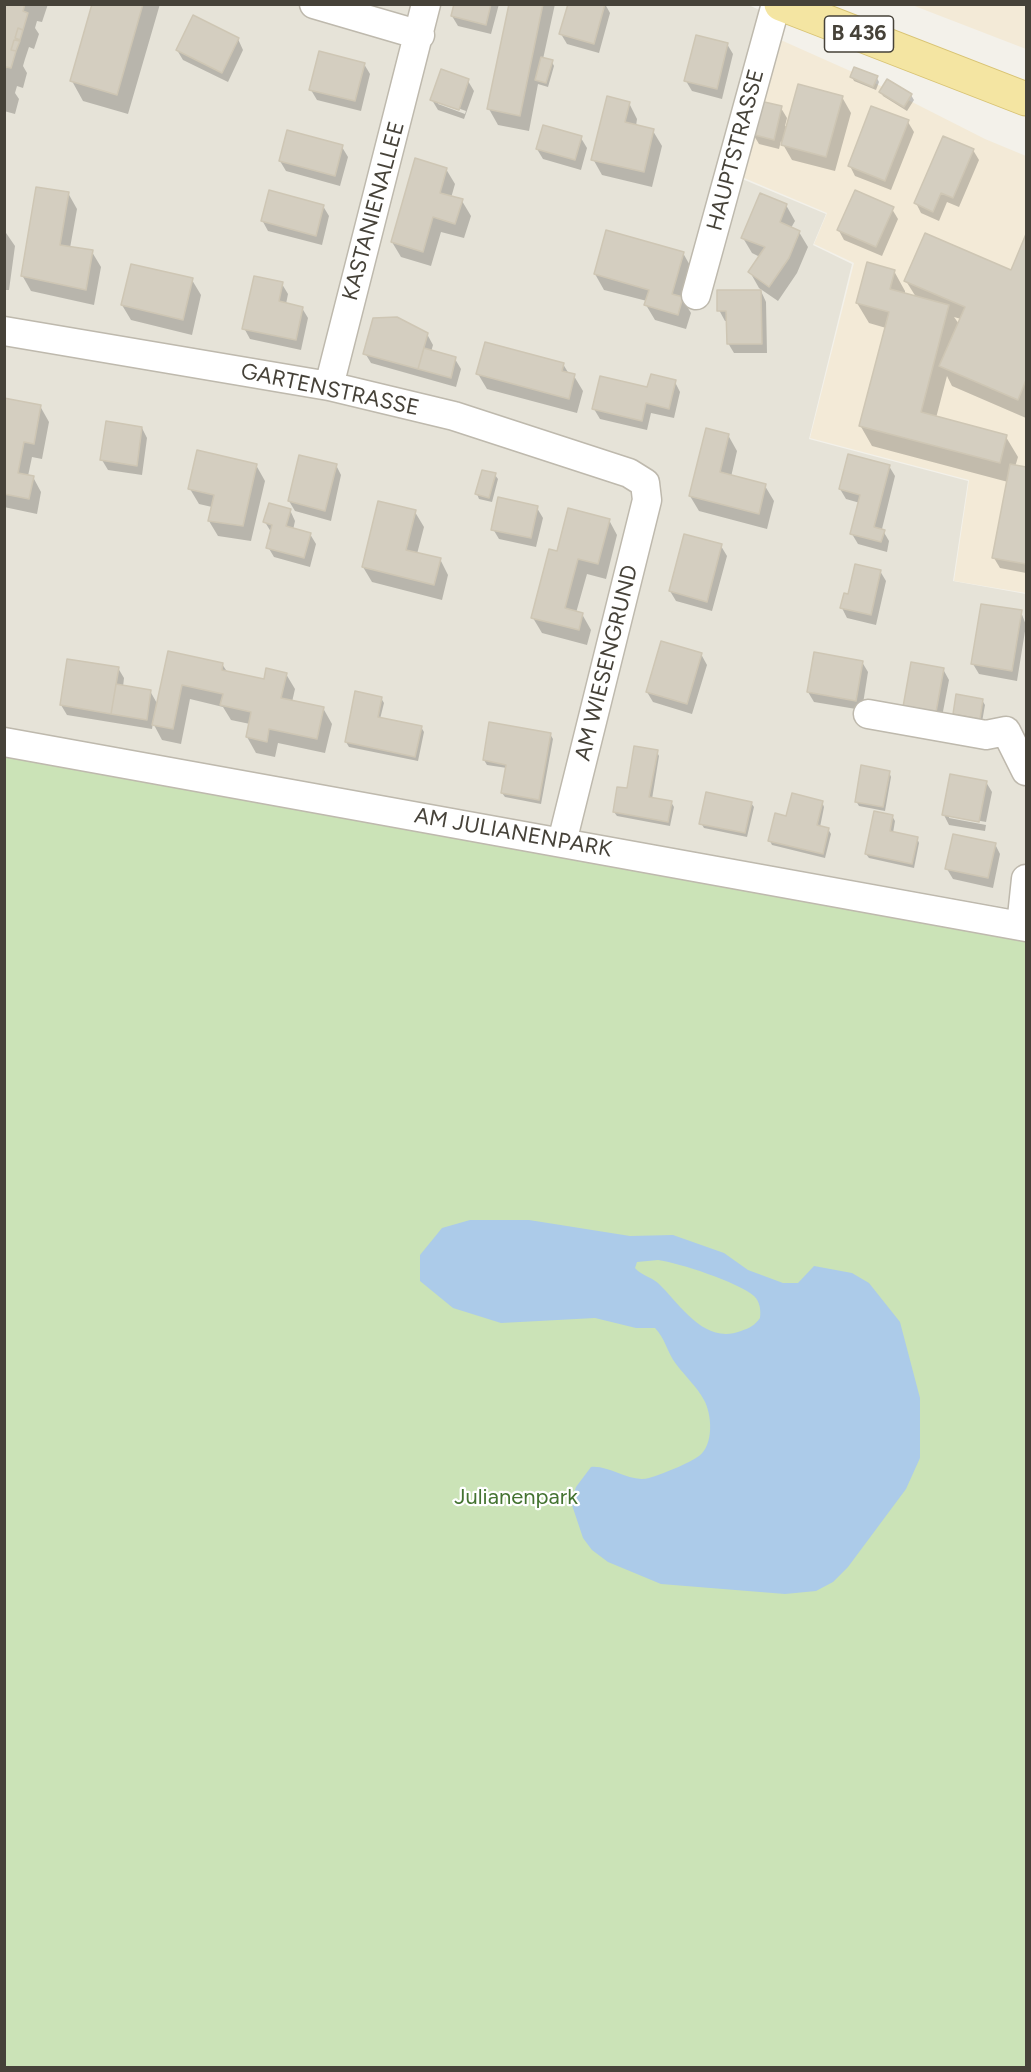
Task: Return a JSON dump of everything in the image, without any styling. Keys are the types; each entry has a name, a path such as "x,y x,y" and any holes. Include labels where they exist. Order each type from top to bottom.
{"main road":[{"name":"B 436","path":"781,4 1026,99"}],"street":[{"path":"314,4 420,35"},
{"name":"KASTANIENALLEE","path":"329,386 420,35 426,4"},
{"name":"HAUPTSTRASSE","path":"696,294 776,4"},
{"name":"GARTENSTRASSE","path":"4,332 329,386 454,416 629,473 645,483"},
{"name":"AM WIESENGRUND","path":"562,842 647,500 645,483"},
{"path":"868,714 986,735 1006,731 1026,771"},
{"name":"AM JULIANENPARK","path":"4,742 1024,926 1026,879"}],"shaded area":[{"path":"746,4 778,18 735,176 826,214 813,245 852,264 809,439 968,481 953,581 1026,594 1026,911 5,729 4,5"},
{"path":"912,5 1026,5 1026,49"},
{"path":"774,37 857,74 985,139 1026,156 1026,593 954,581 969,480 810,438 854,263 814,244 827,213 737,175"}],"green space":[{"name":"Julianenpark","path":"4,748 1026,928 1026,2067 5,2067"}],"water":[{"path":"470,1220 529,1220 630,1236 673,1235 724,1253 748,1270 783,1283 798,1283 814,1266 852,1273 869,1283 900,1322 920,1398 920,1458 906,1489 848,1567 833,1582 816,1591 785,1594 661,1584 608,1562 592,1550 583,1538 571,1502 576,1487 591,1467 642,1479 667,1472 699,1456 704,1451 709,1437 710,1421 707,1406 670,1355 655,1328 636,1328 595,1318 501,1323 453,1308 420,1281 420,1255 442,1228","holes":["658,1260 708,1274 746,1291 758,1301 760,1318 747,1329 728,1334 705,1328 685,1312 658,1283 635,1268 637,1262"]}],"building":[{"path":"4,4 25,4 23,11 28,13 23,30 18,28 15,38 20,40 14,40 11,50 16,51 11,68 6,67 4,72"},
{"path":"92,4 143,4 117,95 70,81"},
{"path":"454,4 491,4 486,25 451,16"},
{"path":"509,4 543,4 520,116 487,109"},
{"path":"568,4 605,4 594,44 559,34"},
{"path":"193,15 239,38 222,73 176,50"},
{"path":"18,28 23,30 20,40 15,38"},
{"path":"696,35 728,43 717,89 684,81"},
{"path":"14,40 20,41 16,51 11,50"},
{"path":"319,51 365,63 355,101 309,90"},
{"path":"541,57 553,60 546,83 535,80"},
{"path":"854,67 878,76 873,87 850,77"},
{"path":"441,69 469,79 459,110 430,100"},
{"path":"887,79 912,94 904,107 879,92"},
{"path":"798,84 843,96 826,157 781,145"},
{"path":"607,96 630,102 625,122 654,129 644,172 591,160"},
{"path":"760,101 782,106 774,140 751,134"},
{"path":"871,106 909,120 885,181 848,166"},
{"path":"543,125 582,136 575,160 536,149"},
{"path":"287,130 343,145 335,176 279,161"},
{"path":"943,136 974,149 953,198 941,193 933,212 914,203"},
{"path":"415,158 447,168 440,193 463,199 455,224 433,217 423,252 391,242"},
{"path":"36,187 69,192 60,245 93,250 86,290 21,276"},
{"path":"269,190 324,205 316,236 261,221"},
{"path":"855,190 894,207 876,247 837,230"},
{"path":"760,193 787,204 780,222 800,231 789,258 769,287 748,272 765,247 741,238"},
{"path":"606,230 684,252 672,294 683,297 678,315 644,305 649,290 594,274"},
{"path":"925,233 1011,270 1026,234 1026,380 1018,400 939,366 965,307 904,281"},
{"path":"867,262 895,270 890,289 949,305 921,412 1007,435 1000,463 859,426 889,312 856,303"},
{"path":"131,264 193,278 183,320 121,305"},
{"path":"254,276 283,282 279,301 303,307 296,340 242,329"},
{"path":"717,290 761,290 762,344 727,344 726,311 717,311"},
{"path":"397,317 428,333 418,369 363,354 373,318"},
{"path":"485,342 564,363 562,371 575,374 569,399 476,374"},
{"path":"424,348 456,357 451,378 418,369"},
{"path":"651,374 676,380 669,409 646,403 642,421 592,409 600,376 647,387"},
{"path":"4,398 41,405 34,444 24,442 18,473 34,476 29,499 4,494"},
{"path":"106,421 142,427 137,466 100,460"},
{"path":"706,428 729,434 720,472 766,484 759,514 689,496"},
{"path":"197,450 257,464 243,526 208,521 214,495 188,489"},
{"path":"848,454 890,465 874,527 885,530 881,542 850,534 860,495 839,489"},
{"path":"299,455 337,464 325,511 288,501"},
{"path":"1010,464 1026,467 1026,564 992,558"},
{"path":"482,470 496,473 489,498 475,494"},
{"path":"498,497 538,506 531,538 491,530"},
{"path":"378,501 416,510 406,550 441,558 434,585 362,567"},
{"path":"269,503 291,509 286,526 311,533 304,558 266,548 272,525 263,522"},
{"path":"568,508 610,519 598,564 578,559 565,608 583,613 579,630 531,618 549,549 557,551"},
{"path":"684,534 722,544 707,602 669,591"},
{"path":"855,564 881,570 871,615 840,608 844,593 848,594"},
{"path":"981,604 1022,610 1012,671 971,664"},
{"path":"661,641 702,653 687,704 646,692"},
{"path":"168,651 223,663 222,670 264,679 266,668 287,673 281,698 324,707 317,739 269,729 267,742 246,737 251,712 220,705 223,694 182,685 173,729 152,725"},
{"path":"814,652 863,661 856,701 807,692"},
{"path":"67,659 119,667 111,714 60,705"},
{"path":"911,662 944,668 936,712 903,707"},
{"path":"116,684 151,690 147,720 111,714"},
{"path":"355,691 382,697 378,717 422,726 415,757 345,742"},
{"path":"956,694 983,699 980,719 953,714"},
{"path":"489,722 551,733 539,800 501,793 506,765 483,760"},
{"path":"634,746 658,750 649,797 672,801 668,822 613,812 617,787 627,788"},
{"path":"861,765 890,771 883,807 855,802"},
{"path":"950,774 987,781 979,822 942,815"},
{"path":"706,792 752,802 745,833 699,824"},
{"path":"792,793 823,801 817,825 829,828 823,854 768,841 775,813 786,816"},
{"path":"874,811 893,815 890,831 918,837 912,864 865,854"},
{"path":"953,834 996,843 988,878 945,869"}]}
